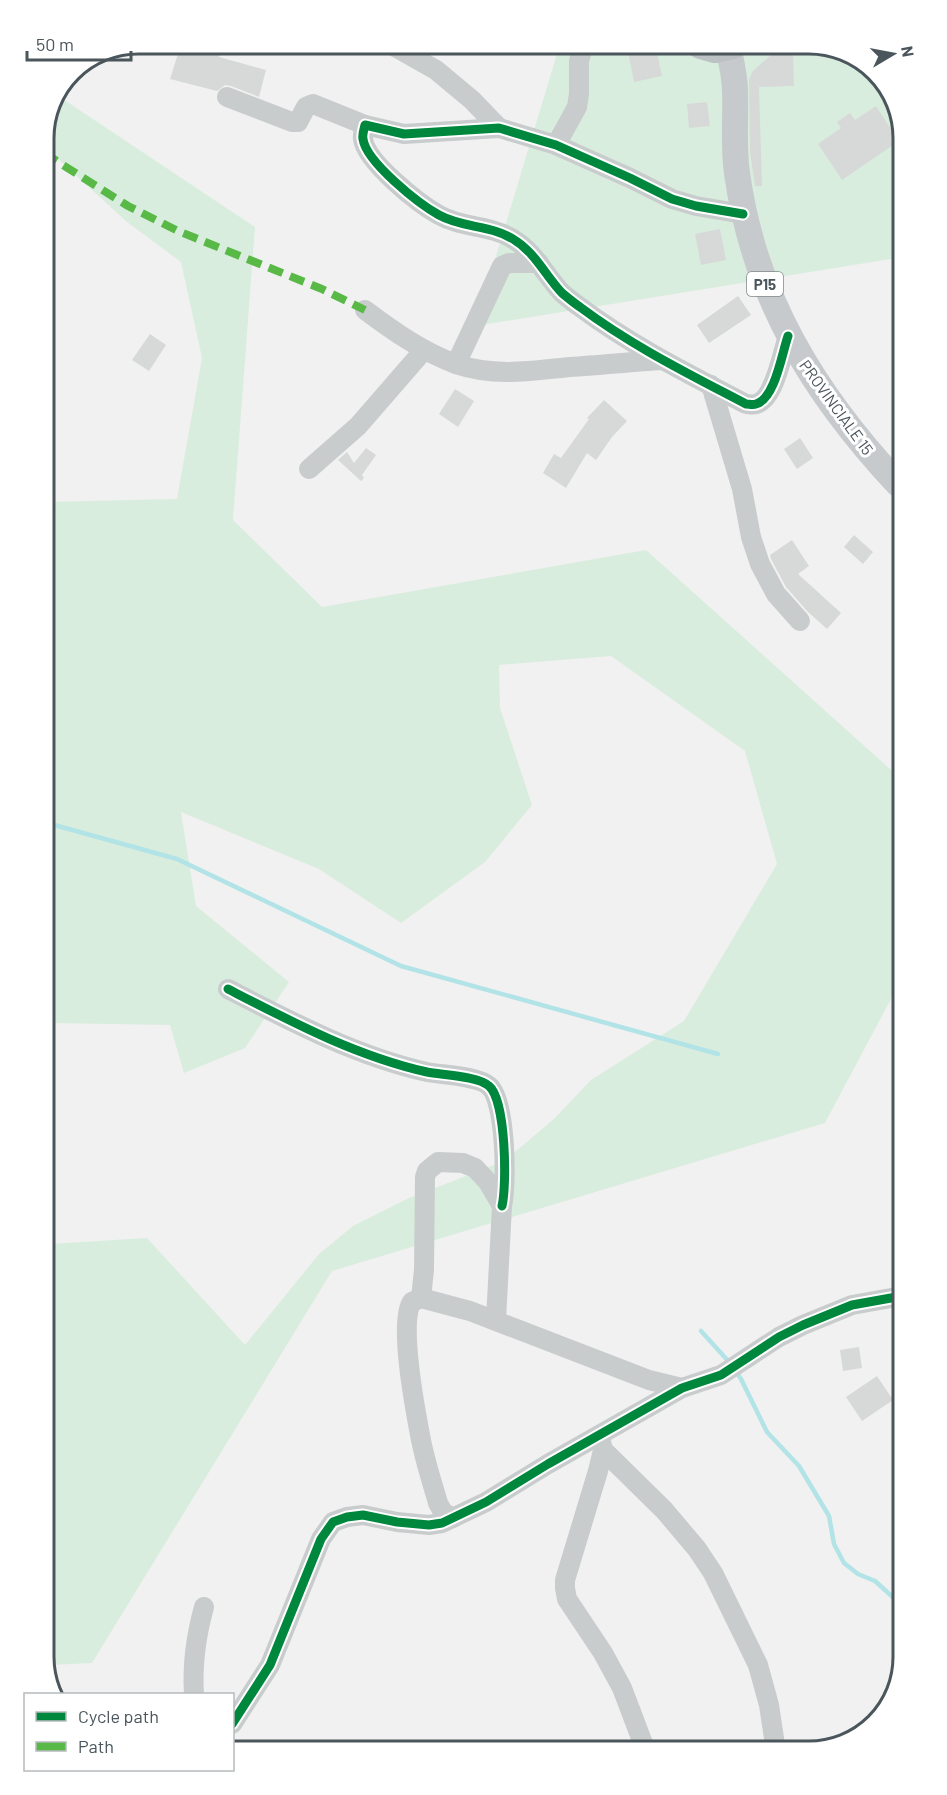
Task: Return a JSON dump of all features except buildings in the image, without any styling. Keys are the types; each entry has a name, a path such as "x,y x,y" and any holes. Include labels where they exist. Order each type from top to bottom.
{"main road":[{"name":"PROVINCIALE 15","path":"724,54 735,88 736,170 743,214 772,303 810,374 872,456 893,479"}],"street":[{"path":"408,54 436,70 472,100 499,128"},
{"path":"556,145 577,107 581,54"},
{"path":"227,97 292,122 298,122 306,107 313,104 365,125 404,134 499,128 556,145 672,199 696,206 743,214"},
{"path":"365,125 363,140 368,151 385,173 414,197 440,216 492,230 512,238 530,252 562,293 580,307 633,344 746,404 756,404 766,398 773,385 788,336"},
{"path":"456,364 502,266 509,263 539,263"},
{"path":"365,310 424,350 456,364 496,373 662,360"},
{"path":"309,469 358,426 424,350"},
{"path":"711,385 742,489 751,537 760,564 776,594 800,621"},
{"path":"228,989 309,1031 348,1047 426,1071 483,1081 491,1087 496,1096 502,1123 505,1192 502,1206 496,1320"},
{"path":"421,1298 424,1270 425,1177 431,1166 445,1161 463,1163 475,1168 488,1182 502,1206"},
{"path":"453,1518 443,1512 438,1503 421,1441 408,1353 407,1311 412,1302 421,1298 496,1320 599,1362 649,1380 682,1388"},
{"path":"234,1721 270,1665 321,1539 333,1522 347,1516 363,1515 397,1522 429,1525 442,1523 602,1442 682,1388 722,1375 779,1337 852,1305 893,1298"},
{"path":"602,1442 664,1510 697,1549 713,1573 758,1665 770,1705 774,1741"},
{"path":"602,1442 565,1580 565,1593 622,1688 642,1741"},
{"path":"194,1693 196,1638 204,1607"}],"green space":[{"path":"557,54 815,54 836,58 851,65 863,74 863,84 873,84 876,87 887,106 891,122 893,259 475,326"},
{"path":"64,100 255,227 233,520 322,607 646,550 893,772 893,995 825,1123 332,1271 92,1663 55,1665 54,1244 147,1238 245,1345 319,1254 353,1226 407,1199 504,1161 554,1119 591,1080 684,1021 777,864 745,751 611,656 499,665 500,708 532,805 485,862 401,923 319,869 181,812 196,906 289,982 245,1048 184,1073 170,1025 54,1023 54,502 177,499 202,358 181,262 127,222 54,155 54,132"}],"waterway":[{"path":"54,825 177,859 401,966 718,1054"},
{"path":"701,1331 730,1363"},
{"path":"735,1370 767,1432 799,1466 829,1516 834,1544 844,1563 858,1574 875,1581 893,1597"}],"marked path":[{"path":"54,159 128,206 178,231 322,289 365,310"}],"cycle path":[{"path":"743,214 696,206 672,199 556,145 499,128 404,134 365,125 363,132 366,148 373,159 419,202 448,219 495,231 513,239 534,257 562,293 600,321 661,359 746,404 756,404 768,394 777,374 788,336"},
{"path":"228,989 325,1037 375,1057 427,1072 477,1080 489,1086 495,1094 499,1108 504,1143 502,1206"},
{"path":"234,1721 270,1665 321,1539 333,1522 363,1515 397,1522 429,1525 442,1523 486,1502 682,1388 721,1375 779,1337 803,1325 852,1305 893,1298"}]}
